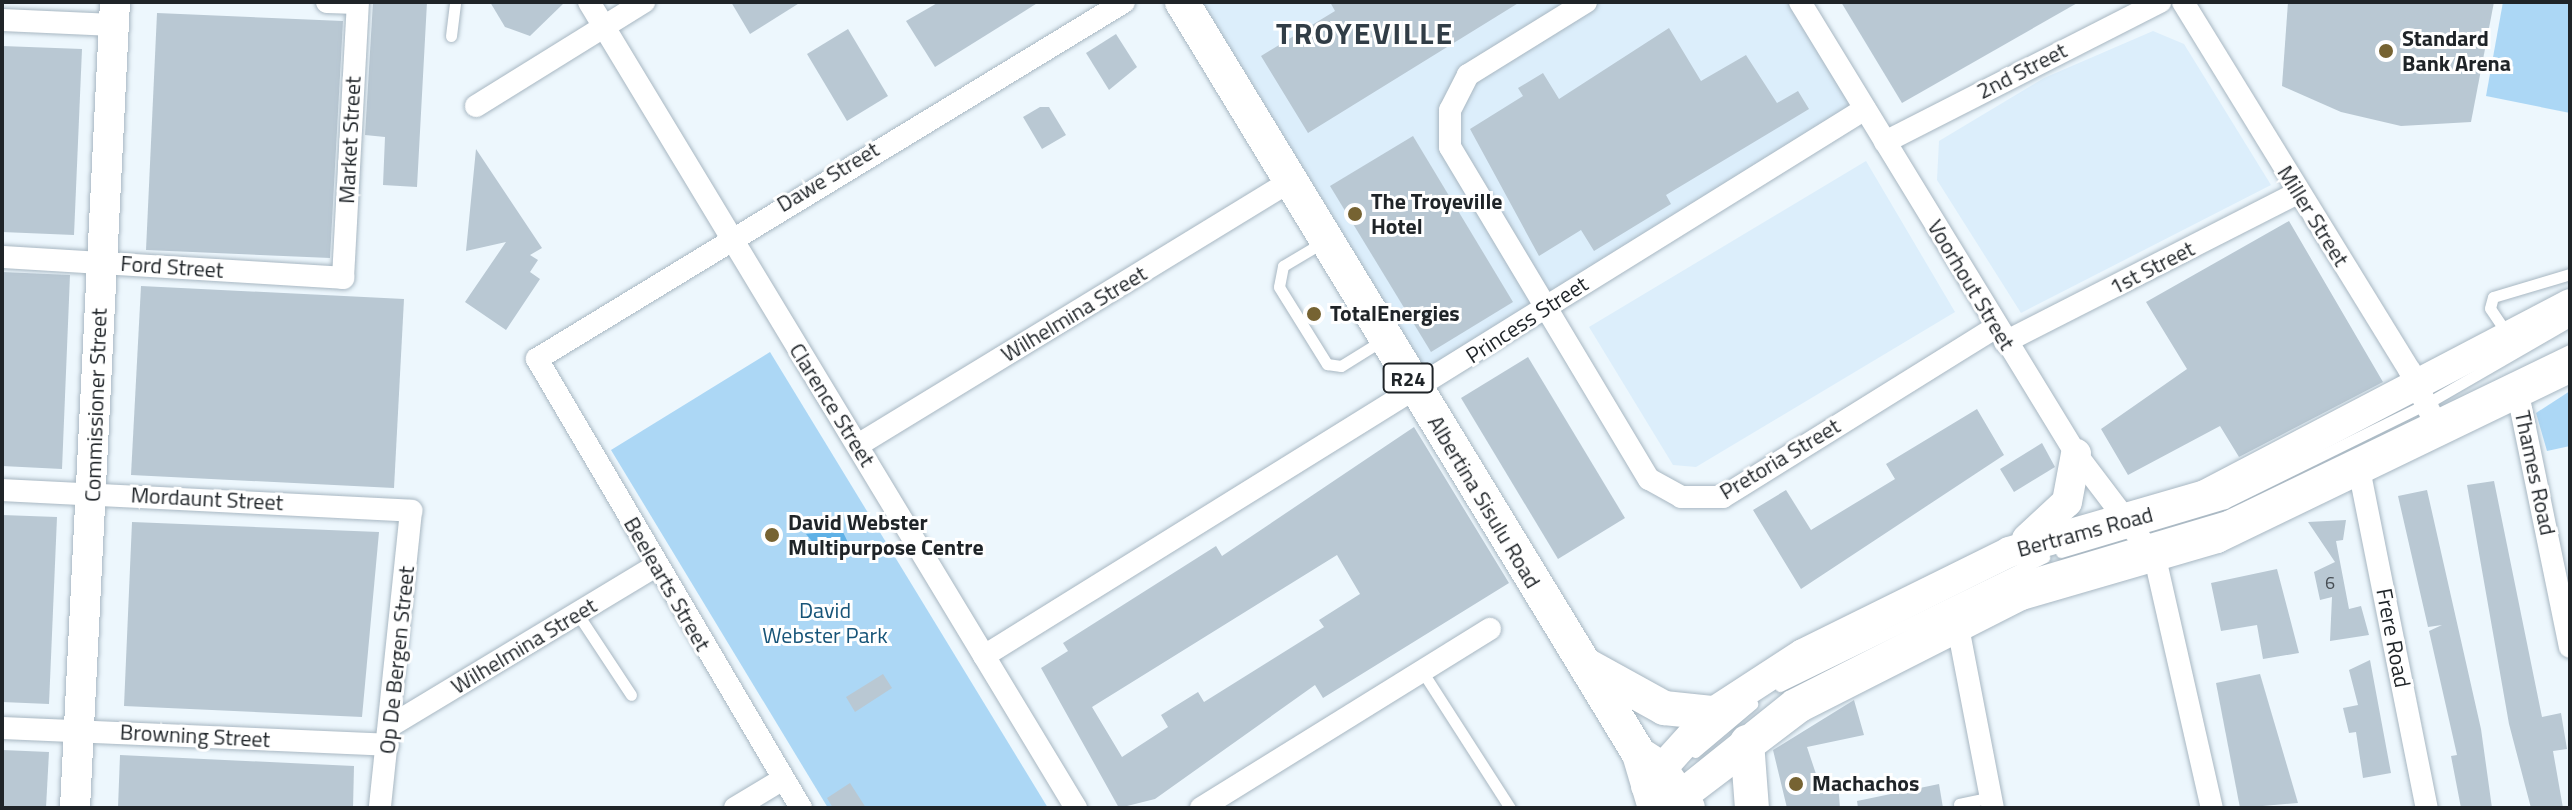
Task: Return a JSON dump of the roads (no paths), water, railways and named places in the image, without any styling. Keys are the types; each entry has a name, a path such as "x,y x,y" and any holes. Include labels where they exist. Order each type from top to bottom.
{"main road":[{"name":"Albertina Sisulu Road","path":"1182,2 1661,792"},
{"name":"Commissioner Street","path":"75,808 114,14"},
{"name":"Bertrams Road","path":"1661,792 1712,713 1803,654 2009,552 2138,539 2217,538 2359,469 2511,339 2570,304"},
{"name":"Bertrams Road","path":"1661,792 1958,627 2138,539 2205,495 2429,410 2518,394 2570,367"},
{"path":"2009,552 2067,502 2076,454"},
{"path":"1580,660 1650,703 1712,713"},
{"path":"1747,742 1752,808"}],"street":[{"path":"327,2 358,2"},
{"name":"Market Street","path":"343,278 358,2"},
{"name":"Clarence Street","path":"589,2 1076,808"},
{"path":"476,106 644,2"},
{"name":"Dawe Street","path":"537,359 729,238 1124,2"},
{"path":"1541,309 1450,147 1450,110 1468,75 1586,2"},
{"name":"Voorhout Street","path":"1800,2 2001,335 2076,454 2138,539"},
{"name":"2nd Street","path":"1885,142 2160,2"},
{"name":"Miller Street","path":"2183,2 2429,410"},
{"path":"2,20 114,14"},
{"name":"Princess Street","path":"984,656 1416,392 1541,309 1865,109"},
{"name":"Wilhelmina Street","path":"858,445 1289,182"},
{"name":"1st Street","path":"2001,335 2298,193"},
{"name":"Ford Street","path":"2,257 343,278"},
{"name":"Pretoria Street","path":"1541,309 1649,479 1698,501 1723,497 2001,335"},
{"name":"Beelearts Street","path":"537,359 801,808"},
{"name":"Thames Road","path":"2518,394 2570,647"},
{"name":"Frere Road","path":"2359,469 2427,808"},
{"name":"Mordaunt Street","path":"2,490 411,511"},
{"name":"Op De Bergen Street","path":"380,808 411,511"},
{"path":"2138,539 2212,808"},
{"name":"Wilhelmina Street","path":"390,735 577,613 656,566"},
{"path":"1958,627 1992,803"},
{"path":"1201,808 1490,629"},
{"name":"Browning Street","path":"2,728 390,735"},
{"path":"735,808 783,779"}],"lane":[{"path":"451,36 455,2"},
{"path":"1326,241 1283,266 1279,287 1327,364 1341,366 1385,339"},
{"path":"2511,339 2490,308 2493,297 2570,274"},
{"path":"2429,410 2570,321"},
{"path":"2429,410 2570,350"},
{"path":"1661,792 1755,701 1809,670 2015,567 2138,539"},
{"path":"577,613 631,695"},
{"path":"1422,671 1510,808"},
{"path":"1959,804 1992,803"}],"water":[{"path":"842,530 854,555 819,550 806,534"}],"place":[{"name":"Standard Bank Arena","path":"2386,51"},
{"name":"The Troyeville Hotel","path":"1355,214"},
{"name":"TotalEnergies","path":"1314,314"},
{"name":"David Webster Multipurpose Centre","path":"772,535"},
{"name":"Machachos","path":"1796,784"}],"district":[{"name":"TROYEVILLE","path":"1365,33"}],"park label":[{"name":"David Webster Park","path":"825,622"}]}
